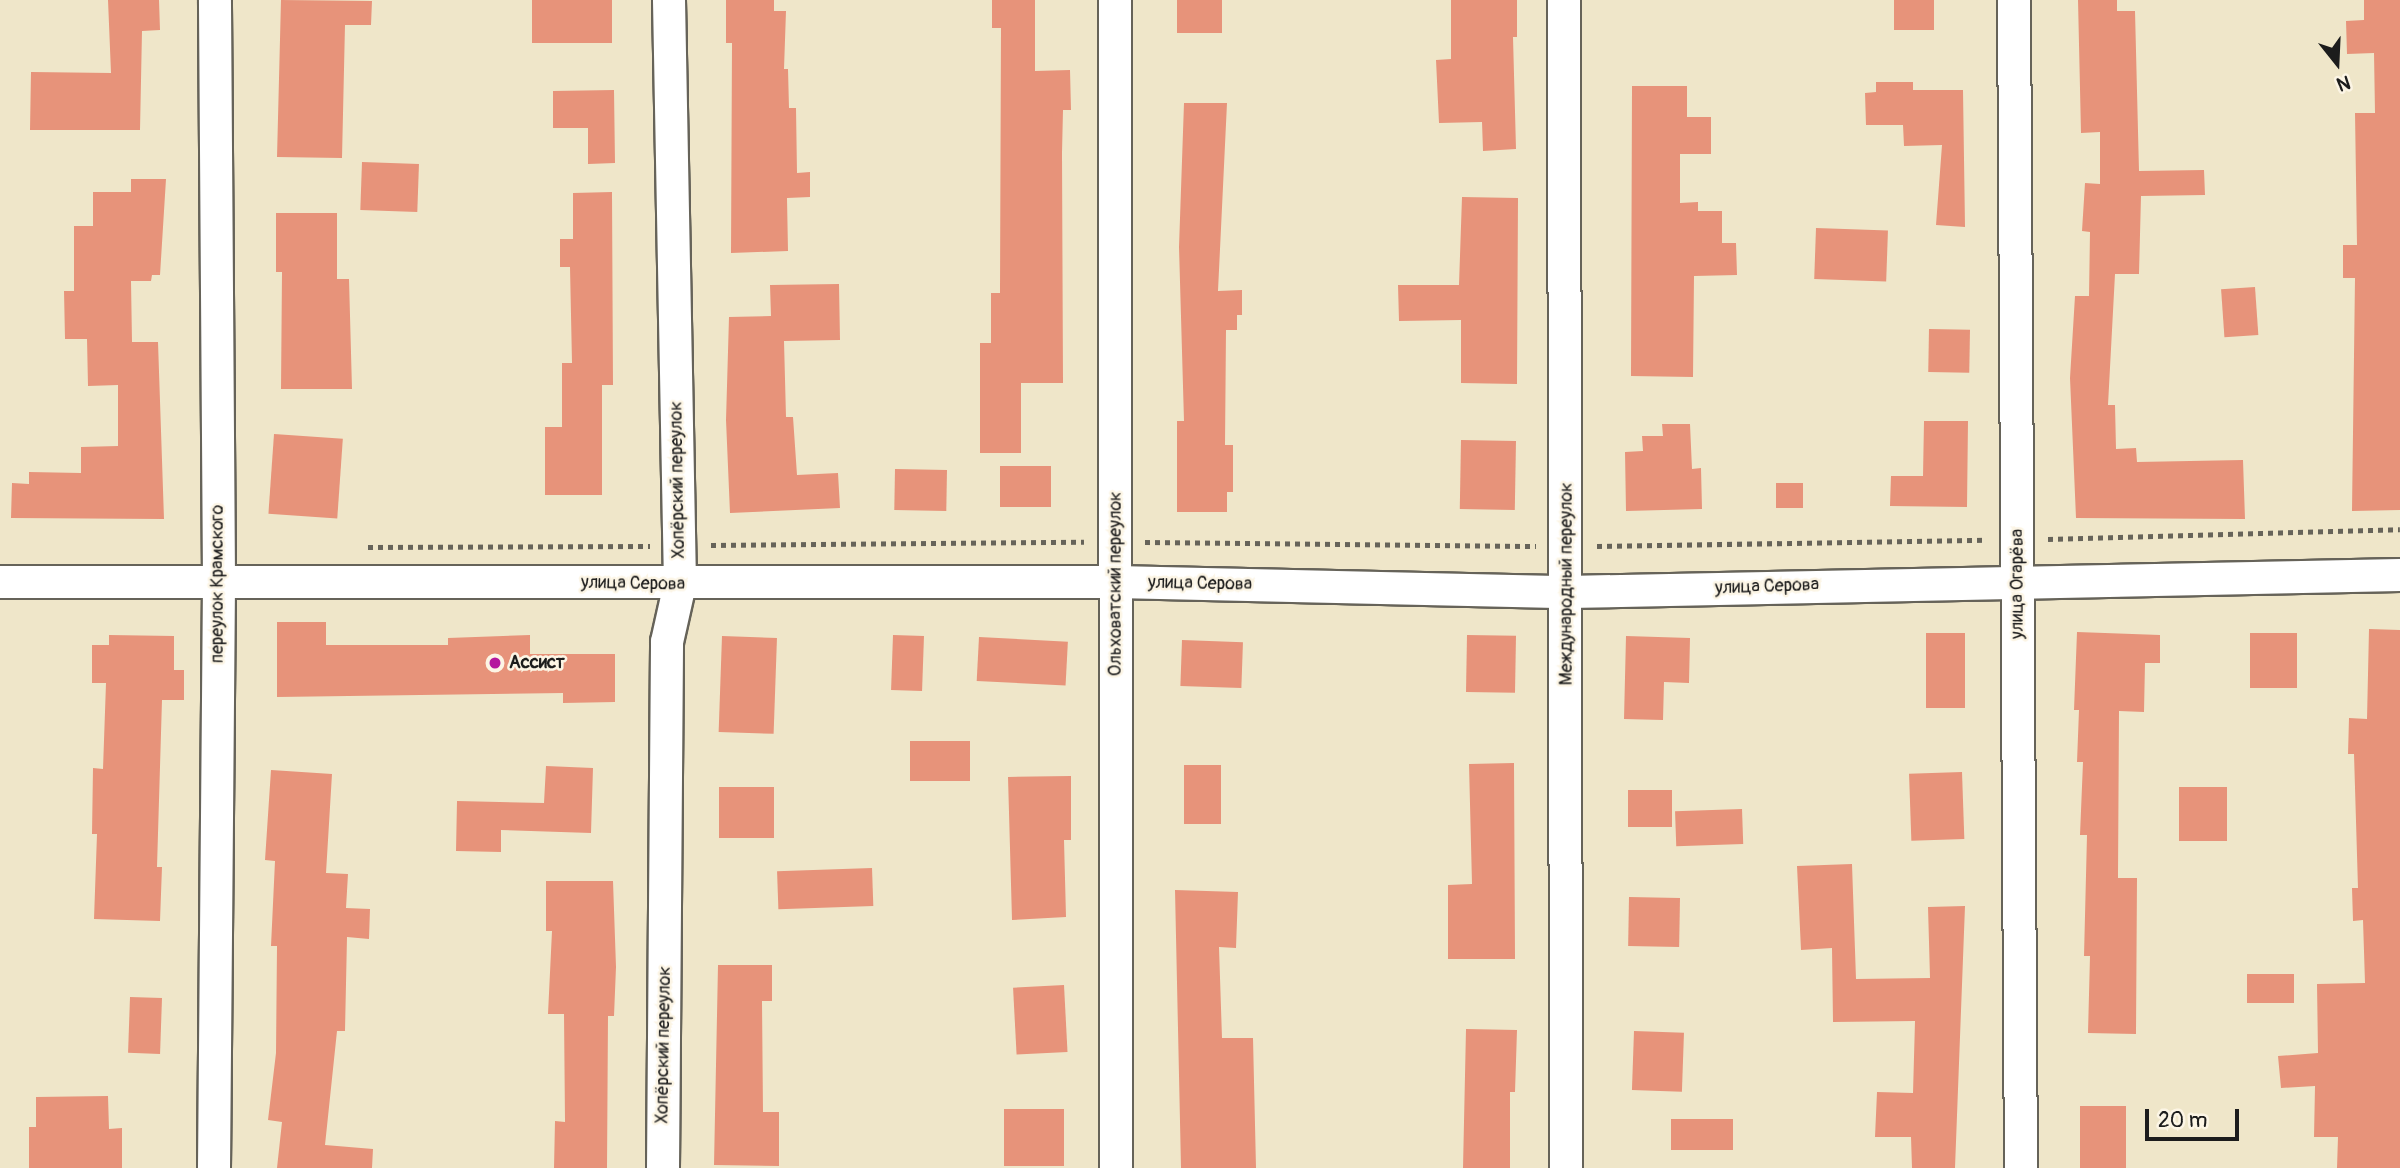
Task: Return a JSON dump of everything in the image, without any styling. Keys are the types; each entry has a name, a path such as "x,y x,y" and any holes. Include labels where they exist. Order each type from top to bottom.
{"street":[{"name":"переулок Крамского","path":"214,1168 219,579 215,0"},
{"name":"Хопёрский переулок","path":"663,1168 667,642 680,584 669,0"},
{"name":"Ольховатский переулок","path":"1115,0 1116,1168"},
{"name":"Международный переулок","path":"1564,0 1568,546 1566,1168"},
{"name":"улица Огарёва","path":"2014,0 2021,1168"},
{"name":"улица Серова","path":"0,582 219,579 680,584 1116,582 1568,592 2400,575"}],"path":[{"path":"358,547 1116,541 1568,546 2018,540 2400,529"}],"building":[{"path":"108,0 159,0 160,30 142,31 140,130 30,130 31,72 111,73"},
{"path":"281,0 372,1 371,25 345,25 342,158 277,157"},
{"path":"532,0 612,0 612,43 532,43"},
{"path":"726,0 774,0 774,11 786,11 784,69 788,69 789,108 796,108 797,173 810,172 810,197 787,198 788,251 731,253 732,43 726,43"},
{"path":"992,0 1035,0 1035,71 1070,70 1071,110 1063,110 1062,153 1063,383 1021,383 1021,453 980,453 980,343 991,343 991,293 1000,293 1001,28 992,28"},
{"path":"1177,0 1222,0 1222,33 1177,33"},
{"path":"1451,0 1517,0 1517,37 1513,37 1516,149 1483,151 1482,122 1439,123 1436,60 1451,59"},
{"path":"1894,0 1934,0 1934,30 1894,30"},
{"path":"2078,0 2117,0 2117,11 2135,11 2139,171 2204,170 2205,195 2141,196 2139,274 2115,274 2108,405 2115,405 2116,449 2136,448 2137,462 2243,460 2245,519 2076,518 2070,378 2075,296 2089,296 2090,232 2082,231 2085,183 2100,184 2100,132 2081,133"},
{"path":"2364,0 2400,0 2400,510 2352,511 2355,278 2343,278 2343,245 2357,245 2355,113 2375,113 2374,53 2347,54 2346,21 2364,20"},
{"path":"1876,82 1913,82 1913,90 1963,90 1965,227 1936,225 1942,145 1904,146 1903,125 1866,125 1865,93 1876,92"},
{"path":"1632,86 1687,86 1687,117 1711,117 1711,154 1680,154 1680,203 1698,202 1698,211 1722,211 1722,243 1736,243 1737,275 1694,276 1693,377 1631,376"},
{"path":"614,90 615,163 588,164 588,128 553,128 553,91"},
{"path":"1184,103 1227,103 1218,291 1242,290 1242,315 1237,315 1237,330 1226,330 1225,445 1233,445 1233,492 1227,492 1227,512 1177,512 1177,421 1184,421 1179,247"},
{"path":"362,162 419,164 417,212 360,210"},
{"path":"131,179 166,179 160,275 152,275 151,281 131,281 132,342 158,342 164,519 11,518 12,483 29,484 29,472 81,473 81,447 118,446 118,385 88,386 87,339 65,339 64,291 74,291 74,226 93,226 93,192 131,192"},
{"path":"612,192 613,385 602,385 602,495 545,495 545,427 562,427 562,363 572,363 570,267 560,267 560,239 573,239 573,193"},
{"path":"1462,197 1518,198 1517,384 1461,383 1461,320 1399,321 1398,285 1459,285"},
{"path":"276,213 337,213 337,279 349,279 352,389 281,389 282,272 276,272"},
{"path":"1816,228 1888,231 1886,281 1814,279"},
{"path":"839,284 840,340 784,341 786,417 793,417 797,475 838,473 840,508 730,513 726,420 729,317 771,316 770,285"},
{"path":"2255,287 2258,335 2224,337 2221,289"},
{"path":"1929,329 1970,330 1969,373 1928,372"},
{"path":"1924,421 1968,421 1967,507 1890,506 1891,476 1923,476"},
{"path":"1662,424 1690,424 1692,469 1701,468 1702,509 1626,511 1625,452 1643,451 1642,436 1663,436"},
{"path":"274,434 343,439 337,519 268,514"},
{"path":"1461,440 1516,441 1515,510 1460,509"},
{"path":"1000,466 1051,466 1051,507 1000,507"},
{"path":"895,469 947,470 946,511 894,510"},
{"path":"1776,483 1803,483 1803,508 1776,508"},
{"path":"277,622 326,622 326,645 448,645 448,638 530,635 530,654 615,654 615,702 563,703 563,693 277,697"},
{"path":"2369,629 2400,630 2400,1168 2337,1168 2338,1137 2314,1137 2315,1086 2281,1088 2278,1056 2318,1053 2317,984 2365,983 2363,920 2353,921 2352,888 2358,888 2354,754 2348,754 2349,718 2367,719"},
{"path":"2077,632 2160,635 2160,663 2145,663 2144,712 2119,711 2118,878 2137,878 2136,1034 2088,1033 2090,956 2084,956 2087,835 2080,835 2083,762 2077,762 2079,710 2074,710"},
{"path":"1926,633 1965,633 1965,708 1926,708"},
{"path":"2250,633 2297,633 2297,688 2250,688"},
{"path":"109,635 174,636 174,670 184,670 184,700 162,700 157,867 162,867 160,921 94,919 97,834 92,834 93,768 103,769 106,683 92,683 92,645 109,645"},
{"path":"893,635 924,636 922,691 891,690"},
{"path":"1467,635 1516,636 1515,693 1466,692"},
{"path":"722,636 777,638 774,734 719,732"},
{"path":"1626,636 1690,638 1689,683 1664,682 1663,720 1624,719"},
{"path":"979,637 1068,642 1066,686 977,681"},
{"path":"1182,640 1243,642 1241,688 1180,686"},
{"path":"910,741 970,741 970,781 910,781"},
{"path":"1514,763 1515,959 1448,959 1448,885 1472,884 1469,764"},
{"path":"1184,765 1221,765 1221,824 1184,824"},
{"path":"546,766 593,768 591,833 501,830 501,852 456,851 457,801 544,803"},
{"path":"271,770 332,774 326,873 348,874 346,908 370,909 369,939 347,937 345,1031 337,1031 325,1145 373,1149 372,1168 277,1168 282,1122 268,1120 276,1053 277,946 271,946 275,861 265,860"},
{"path":"1962,772 1964,839 1911,841 1909,774"},
{"path":"1071,776 1071,840 1064,840 1066,917 1012,920 1008,777"},
{"path":"719,787 774,787 774,838 719,838"},
{"path":"2179,787 2227,787 2227,841 2179,841"},
{"path":"1628,790 1672,790 1672,827 1628,827"},
{"path":"1742,809 1743,844 1676,846 1675,811"},
{"path":"1852,864 1856,979 1930,978 1928,907 1965,906 1955,1168 1912,1168 1911,1137 1875,1137 1877,1092 1913,1093 1915,1021 1833,1022 1832,948 1801,950 1797,866"},
{"path":"872,868 873,906 778,909 777,871"},
{"path":"546,881 613,881 616,967 614,1016 608,1016 607,1168 554,1168 555,1121 565,1122 564,1014 548,1014 552,931 546,931"},
{"path":"1175,890 1238,892 1236,948 1219,947 1222,1038 1253,1038 1256,1168 1181,1168"},
{"path":"1629,897 1680,898 1679,947 1628,946"},
{"path":"718,965 772,965 772,1001 762,1001 763,1112 779,1112 779,1166 714,1165"},
{"path":"2247,974 2294,974 2294,1003 2247,1003"},
{"path":"1064,985 1068,1052 1017,1055 1013,988"},
{"path":"130,997 162,998 160,1054 128,1053"},
{"path":"1466,1029 1517,1030 1515,1092 1510,1092 1510,1168 1463,1168"},
{"path":"1634,1031 1684,1033 1682,1092 1632,1090"},
{"path":"108,1096 109,1129 122,1128 122,1168 29,1168 29,1127 36,1127 36,1097"},
{"path":"2080,1106 2126,1106 2126,1168 2080,1168"},
{"path":"1004,1109 1064,1109 1064,1166 1004,1166"},
{"path":"1671,1119 1733,1119 1733,1150 1671,1150"}],"place":[{"name":"Ассист","path":"495,663"}]}
